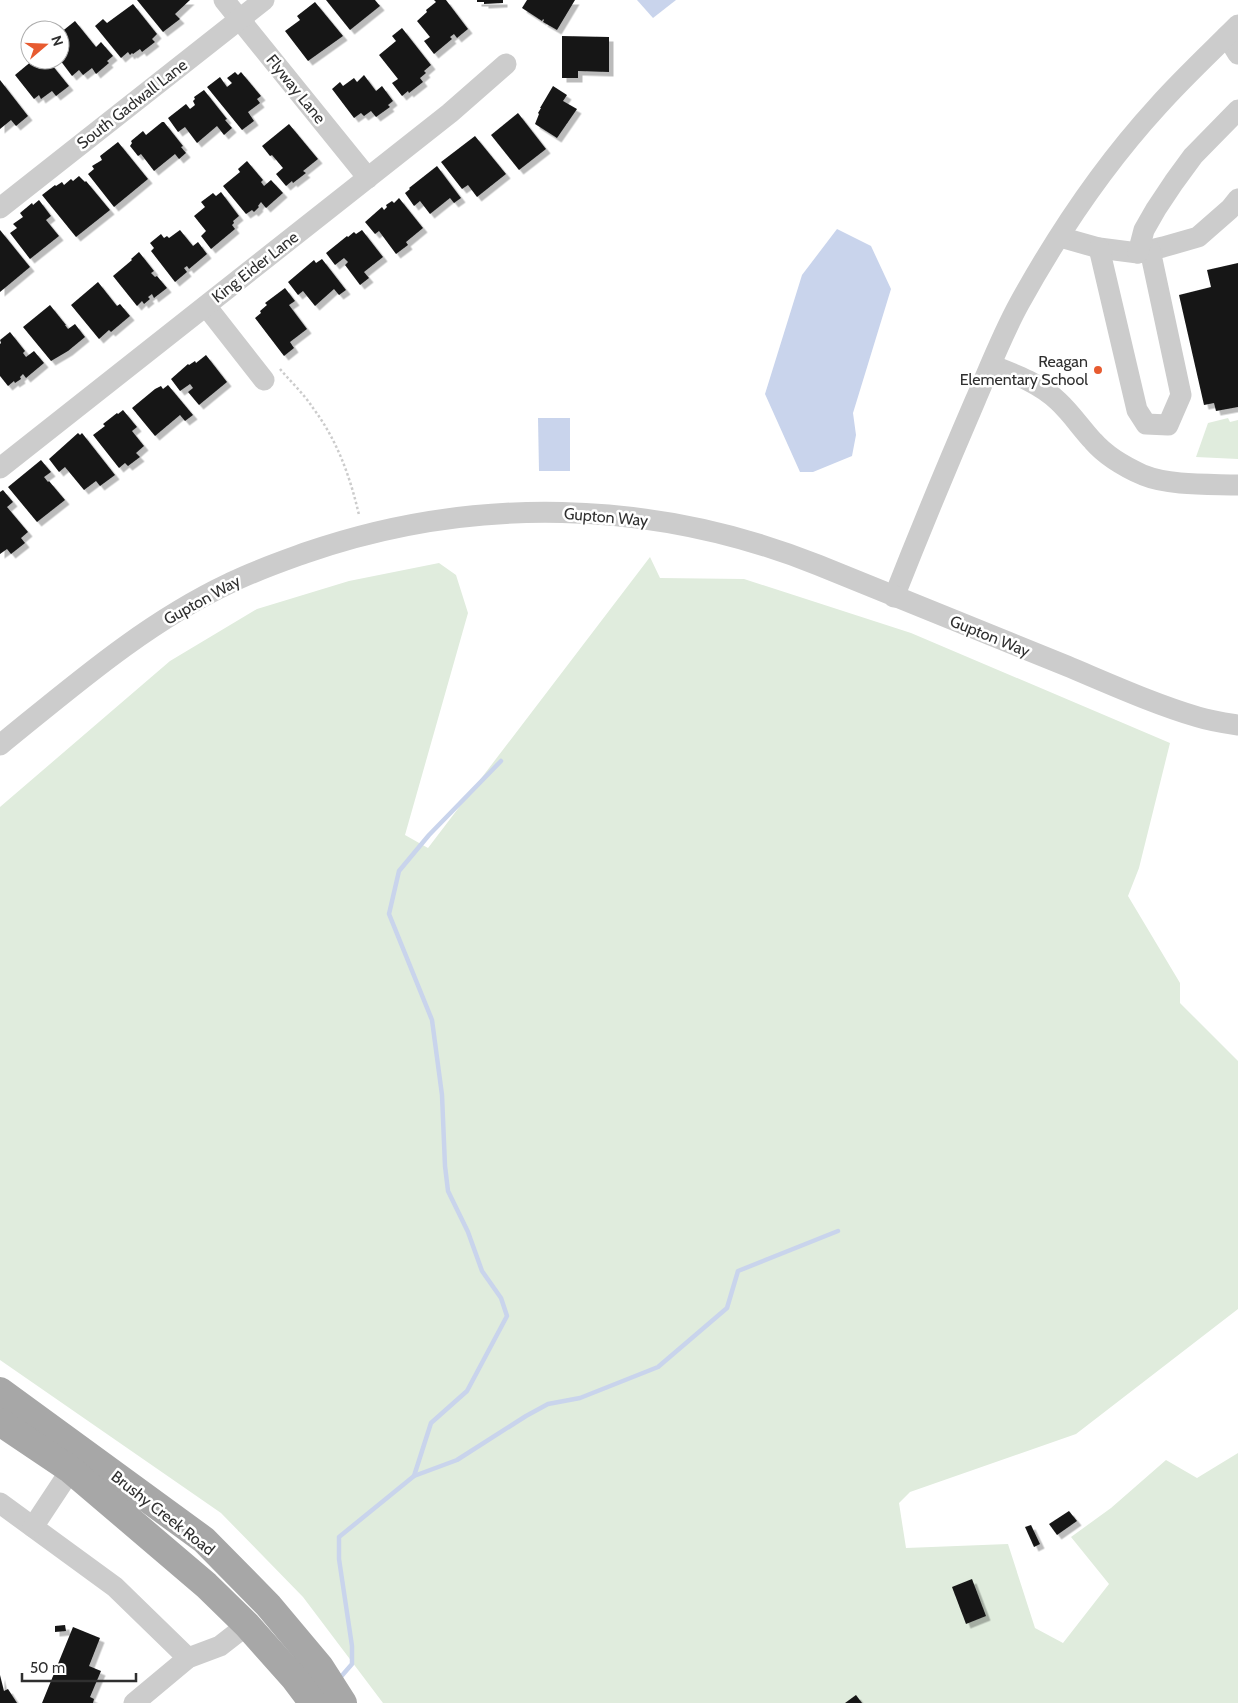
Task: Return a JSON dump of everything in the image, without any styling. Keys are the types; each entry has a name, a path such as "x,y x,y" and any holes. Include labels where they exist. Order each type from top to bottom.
{"main road":[{"name":"Brushy Creek Road","path":"0,1391 77,1461 206,1585 246,1625 295,1679 313,1703"},
{"name":"Brushy Creek Road","path":"0,1422 77,1461 204,1540 268,1605 320,1667 343,1703"}],"street":[{"name":"Flyway Lane","path":"224,0 368,178"},
{"name":"South Gadwall Lane","path":"0,208 264,0"},
{"path":"894,598 941,480 1018,305 1077,209 1128,141 1158,106 1234,39"},
{"name":"King Eider Lane","path":"0,468 450,113 506,64"},
{"path":"1099,248 1136,410 1146,424 1168,425 1181,395 1144,251 1144,230 1156,209 1193,156 1238,110"},
{"path":"1060,237 1099,248 1144,251 1198,237 1230,209 1238,199"},
{"path":"206,306 271,374"},
{"path":"991,365 1014,374 1057,400 1094,443 1120,463 1145,476 1169,481 1238,485"},
{"name":"Gupton Way","path":"0,745 118,650 174,614 230,583 338,542 402,525 467,516 521,512 576,512 639,518 691,526 749,540 815,564 894,598 1149,699 1200,718 1238,725"},
{"path":"32,1527 77,1461"},
{"path":"0,1503 116,1588 188,1658"},
{"path":"134,1703 188,1658 220,1646 246,1625"}],"path":[{"path":"271,374 313,407 336,445 352,483 360,515"}],"green space":[{"path":"1228,418 1230,422 1238,420 1238,459 1196,457 1208,423"},
{"path":"650,557 660,578 744,579 911,633 1170,743 1139,868 1128,896 1180,983 1180,1003 1238,1061 1238,1309 1076,1434 910,1492 899,1503 906,1548 1008,1544 1035,1628 1063,1643 1109,1584 1071,1537 1111,1508 1166,1460 1197,1478 1238,1453 1238,1703 383,1703 303,1597 221,1513 0,1360 0,807 170,661 257,609 349,581 439,563 456,575 468,613 405,835 428,848"}],"water":[{"path":"637,0 676,0 653,18"},
{"path":"837,229 871,246 891,289 853,413 856,435 852,456 813,472 800,472 765,394 802,275"},
{"path":"538,418 570,418 570,471 539,471"}],"building":[{"path":"137,0 190,0 175,14 180,19 163,32"},
{"path":"326,0 375,0 380,6 350,30"},
{"path":"434,0 446,0 468,29 457,38 454,34 450,37 452,39 434,54 424,41 430,37 417,21 436,2"},
{"path":"477,0 503,0 503,3 484,4 484,2 477,2"},
{"path":"527,0 575,0 557,30 543,22 543,19 542,21 522,8"},
{"path":"315,2 343,36 308,61 285,31 300,20 297,16"},
{"path":"133,4 157,34 152,39 155,42 142,52 140,49 130,55 128,52 121,58 95,26 103,19 107,23"},
{"path":"75,21 96,47 101,42 113,56 107,61 109,63 96,74 92,68 83,75 79,70 72,76 68,70 70,70 70,25"},
{"path":"402,28 431,65 420,78 423,82 402,96 392,83 398,79 379,55 396,41 392,36"},
{"path":"562,36 609,37 609,72 578,71 578,78 562,78"},
{"path":"21,70 56,70 69,86 56,96 52,91 41,99 39,95 34,99 15,75"},
{"path":"235,72 238,75 241,72 261,96 257,99 260,103 248,112 254,121 242,130 207,87 220,77 227,87 232,83 227,78"},
{"path":"364,75 376,91 382,86 393,101 388,105 390,107 376,117 371,111 364,116 361,113 354,118 332,89 340,82 343,86 354,78 357,82"},
{"path":"0,80 28,116 16,126 11,120 0,129"},
{"path":"553,86 567,95 563,101 577,109 557,138 535,124 540,108"},
{"path":"204,90 232,128 224,135 217,126 197,143 185,127 178,132 168,118 186,104 190,109 195,105 194,97"},
{"path":"518,113 546,149 519,170 491,135"},
{"path":"164,122 183,146 181,147 186,153 179,159 175,154 154,171 141,154 138,156 130,146 131,141 143,131 146,135"},
{"path":"289,124 318,159 303,171 306,173 286,186 276,174 283,168 262,146"},
{"path":"475,136 506,174 477,197 468,185 462,189 441,162"},
{"path":"118,142 148,179 114,207 88,174 94,169 92,166 102,160 100,156"},
{"path":"247,161 263,180 261,182 264,186 271,180 283,193 266,208 261,202 254,212 252,210 246,214 223,186 240,172 238,169"},
{"path":"437,166 461,198 454,203 450,198 430,214 420,201 414,206 405,193"},
{"path":"79,176 86,181 110,210 76,237 42,195 55,185 62,182 64,185 71,179 73,181"},
{"path":"221,192 239,216 233,221 232,225 235,229 211,249 201,236 206,231 194,216 205,207 201,202 213,193 216,196"},
{"path":"399,198 423,228 406,242 408,245 396,254 379,231 375,234 365,222 382,207 384,210 387,207 386,205 392,201 394,203"},
{"path":"39,200 51,216 46,220 59,236 30,259 10,233 17,228 13,224 23,217 20,213"},
{"path":"0,230 30,267 0,292"},
{"path":"180,230 193,246 198,242 207,254 189,269 187,266 184,268 187,272 175,282 151,251 154,248 150,243 161,234 164,238 167,236 169,238"},
{"path":"362,230 383,257 364,272 369,278 360,285 345,265 348,262 344,258 335,265 326,253 347,236"},
{"path":"139,252 154,271 151,273 155,277 157,276 167,288 154,298 152,294 148,297 150,299 144,304 142,301 137,306 113,276"},
{"path":"322,259 346,290 339,295 334,289 315,306 303,291 298,295 288,282 314,260 316,263"},
{"path":"1238,263 1238,407 1216,411 1214,403 1204,405 1179,295 1211,287 1207,270"},
{"path":"98,282 117,306 120,304 130,316 111,332 109,330 99,339 71,305"},
{"path":"285,288 295,301 289,305 307,329 290,342 294,348 284,356 255,318 267,305 265,303"},
{"path":"50,305 68,329 75,324 85,337 68,351 51,361 23,327"},
{"path":"10,332 25,351 23,353 26,357 34,351 44,363 26,378 23,374 20,377 21,379 15,383 14,381 8,386 0,376 0,340"},
{"path":"206,355 227,382 199,405 188,392 193,388 190,384 180,391 171,379 188,364 195,361 196,363"},
{"path":"168,385 193,415 185,421 180,415 155,436 132,408 155,389 161,386 163,389"},
{"path":"123,410 137,427 132,431 144,446 136,453 140,457 128,466 125,463 119,468 93,435 105,426 103,424"},
{"path":"78,433 80,435 82,433 115,475 100,486 96,481 84,490 65,467 59,472 49,459"},
{"path":"41,460 51,472 44,477 65,500 37,522 8,487"},
{"path":"3,490 13,502 7,507 28,532 21,538 25,543 11,554 7,549 0,554 0,492"},
{"path":"1069,1511 1077,1521 1057,1535 1049,1524"},
{"path":"1031,1525 1040,1544 1034,1547 1025,1527"},
{"path":"972,1579 986,1616 966,1624 952,1587"},
{"path":"65,1625 66,1631 55,1632 55,1626"},
{"path":"73,1627 100,1638 89,1666 101,1671 90,1697 94,1699 93,1703 42,1703"},
{"path":"0,1675 4,1691 8,1689 17,1703 0,1703"},
{"path":"856,1695 862,1703 845,1703"}],"waterway":[{"path":"414,1476 431,1423 467,1391 507,1316 501,1298 482,1271 468,1232 448,1191 442,1095 432,1020 389,914 399,871 429,835 501,761"},
{"path":"339,1679 352,1664 352,1646 339,1559 339,1537 414,1476 457,1460 548,1404 580,1398 658,1367 727,1308 738,1271 838,1231"}],"place":[{"name":"Reagan Elementary School","path":"1098,370"}]}
